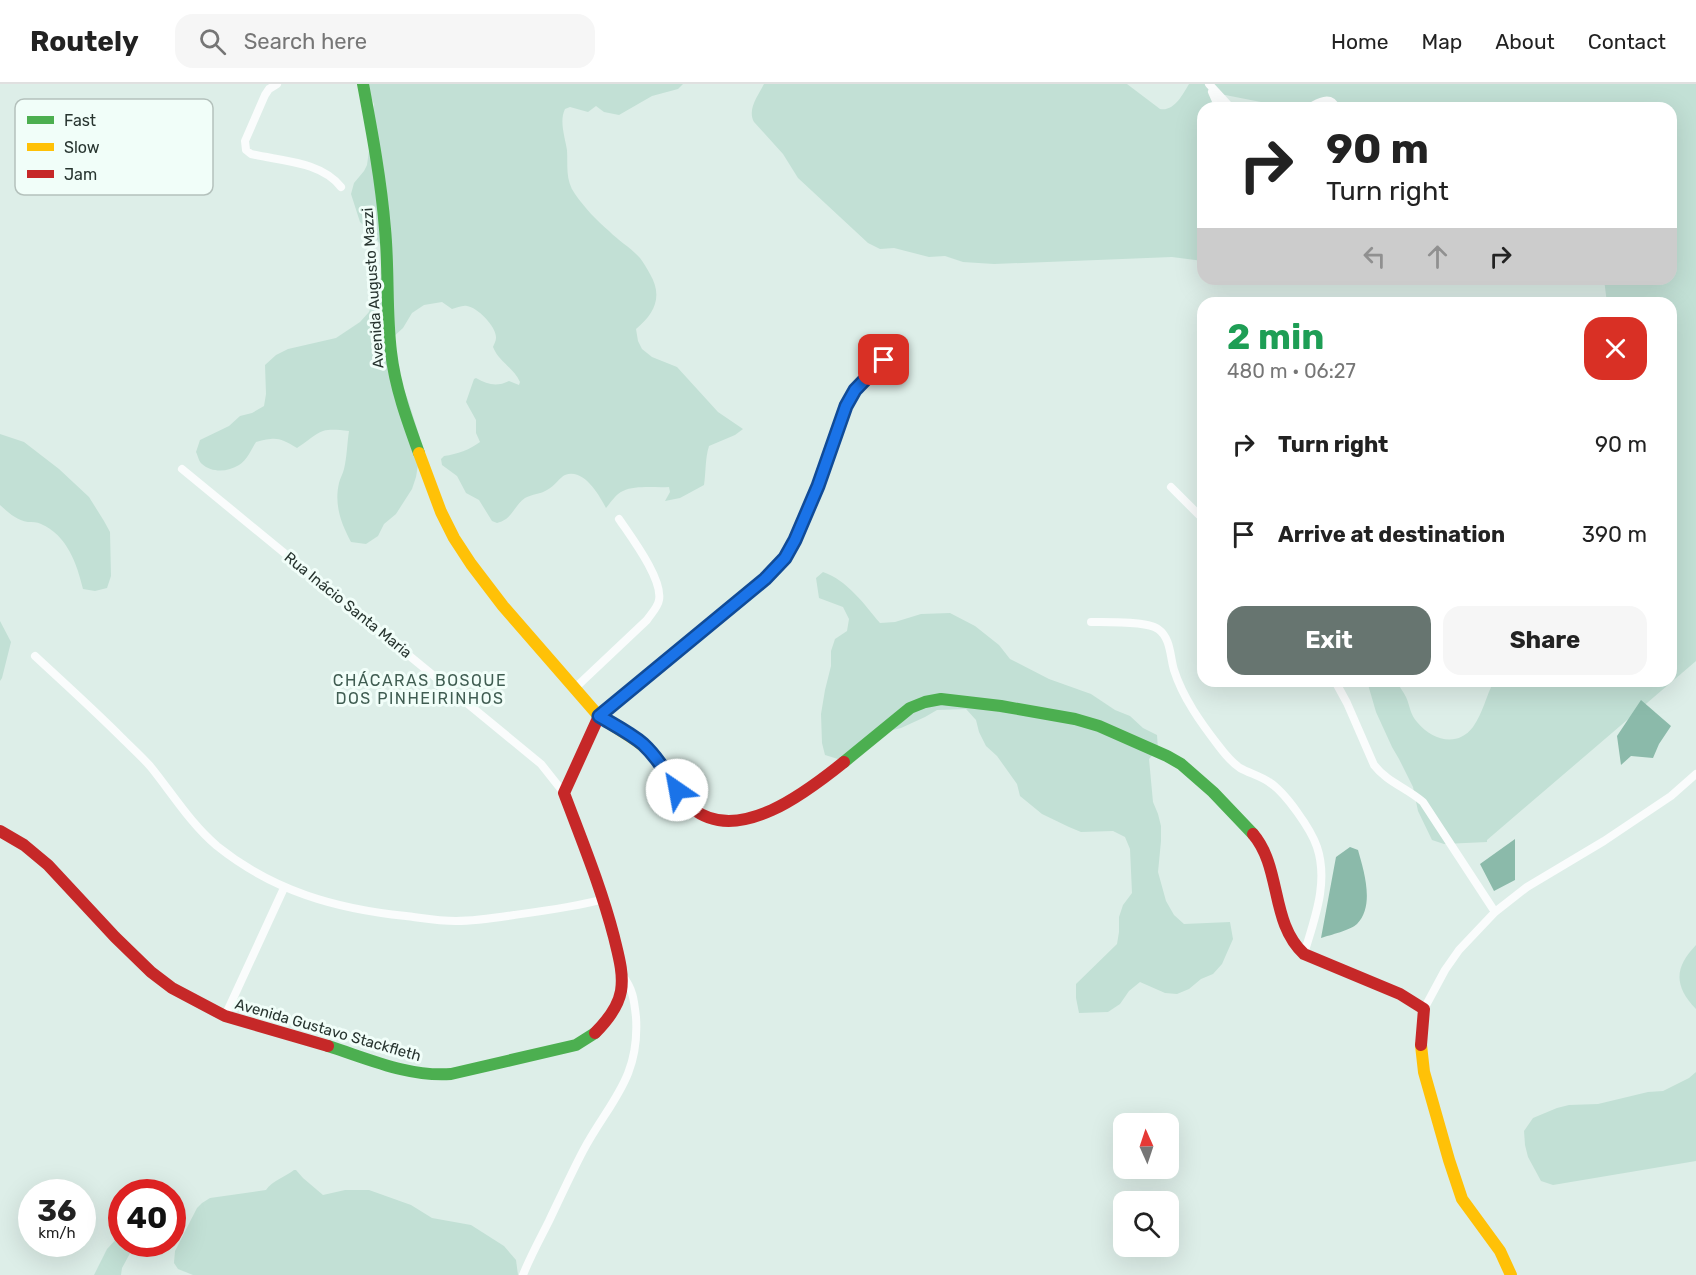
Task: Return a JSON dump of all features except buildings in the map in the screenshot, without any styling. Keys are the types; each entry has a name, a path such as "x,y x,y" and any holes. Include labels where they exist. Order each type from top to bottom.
{"street":[{"path":"277,84 265,95 245,141 246,150 251,154 293,162 327,173 341,187"},
{"name":"Avenida Augusto Mazzi","path":"363,84 387,248 390,345 396,386 424,471 448,527 459,548 481,579 599,716 643,744 655,757 685,802 697,813 707,818 722,820 751,818 779,807 836,767 896,717 925,702 941,699 990,704 1075,719 1099,726 1167,756 1181,764 1213,792 1255,836 1265,852 1274,879 1284,925 1295,946 1304,954"},
{"path":"1209,85 1216,102"},
{"path":"1209,85 1225,102"},
{"path":"564,792 599,716 758,585 785,558 818,486 846,406 855,390 870,372 898,347"},
{"name":"Rua Inácio Santa Maria","path":"182,469 541,764 564,792"},
{"path":"1171,487 1197,513"},
{"path":"575,688 647,620 656,608 659,599 657,581 619,519"},
{"path":"1091,622 1143,624 1156,627 1161,631 1168,642 1174,670 1183,692 1218,745 1234,763 1272,783 1286,798 1311,833 1320,857 1322,876 1319,900 1304,954 1400,994 1424,1009"},
{"path":"35,656 149,765 191,819 216,845 240,863 284,888 316,900 351,908 456,921 483,920 531,913 583,905 604,899"},
{"path":"1338,687 1374,765 1380,773 1411,791 1423,802 1495,912"},
{"path":"1511,1275 1500,1251 1462,1199 1449,1160 1424,1072 1422,1044 1424,1009 1445,970 1459,950 1495,912 1527,887 1604,841 1671,796 1696,774"},
{"name":"Avenida Gustavo Stackfleth","path":"0,831 24,845 48,865 115,937 151,972 172,988 225,1017 310,1040 407,1072 438,1075 576,1045 592,1036 606,1022 615,1008 621,992 622,975 618,953 604,899 564,792"},
{"path":"225,1017 284,888"},
{"path":"523,1275 584,1149 631,1070 636,1028 635,1015 630,985 622,975"}],"shaded area":[{"path":"365,84 683,84 678,89 652,96 619,115 604,112 596,106 588,112 570,107 565,109 562,124 567,150 568,178 572,189 595,218 640,258 654,282 655,304 648,317 636,329 642,349 652,357 677,367 718,412 743,429 709,446 704,485 680,498 665,501 670,492 669,487 628,489 618,494 606,508 595,490 584,479 578,475 565,475 547,490 525,498 506,519 497,523 492,521 479,500 466,493 457,476 442,465 441,459 480,442 476,433 476,420 466,402 474,379 492,384 509,381 519,385 520,382 493,347 495,334 486,318 471,307 463,306 452,309 442,302 424,305 412,313 403,328 392,338 398,376 420,438 420,453 412,489 396,514 384,524 378,536 366,544 351,542 339,514 337,499 339,481 344,471 349,431 325,430 297,448 277,439 256,442 242,463 225,470 210,469 201,463 196,452 200,440 229,426 240,416 252,413 264,406 265,365 276,355 288,349 336,338 360,322 369,312 382,275 384,258 375,236 360,222 351,194 354,183 367,165 371,136 374,104"},
{"path":"764,84 1127,84 1160,109 1165,109 1178,101 1189,84 1696,84 1696,661 1677,677 1677,297 1606,297 1605,285 1677,285 1677,102 1261,102 1220,94 1220,102 1197,102 1197,260 1172,257 994,264 963,262 945,256 929,257 894,248 880,249 868,243 798,178 783,154 754,122 752,112 756,98"},
{"path":"0,434 24,442 59,469 89,497 110,532 111,576 107,588 95,591 83,589 70,551 58,535 39,523 16,518 0,505"},
{"path":"823,572 847,587 880,623 895,622 921,614 950,613 975,626 999,645 1010,659 1049,679 1091,694 1115,710 1130,716 1143,728 1157,735 1158,749 1149,759 1153,802 1161,826 1158,872 1166,901 1174,915 1184,924 1230,922 1233,939 1222,964 1213,974 1177,994 1165,993 1140,982 1129,991 1120,1004 1108,1012 1079,1013 1076,984 1117,944 1119,917 1123,905 1132,893 1130,849 1125,837 1113,831 1081,832 1042,814 1020,796 1017,784 997,756 986,746 976,720 966,709 937,710 901,728 889,731 838,759 825,755 822,743 821,714 831,666 831,651 835,639 847,631 849,619 843,607 819,598 816,578"},
{"path":"0,621 11,642 0,681"},
{"path":"1369,687 1400,687 1417,722 1437,737 1460,738 1467,734 1479,716 1491,687 1666,687 1487,842 1444,844 1432,840 1418,811 1413,787 1376,712"},
{"path":"1641,700 1671,726 1653,758 1631,756 1621,765 1617,736"},
{"path":"1515,839 1515,880 1494,891 1480,864"},
{"path":"1350,847 1358,850 1363,868 1367,888 1366,908 1354,926 1321,938 1336,857"},
{"path":"1696,945 1696,1009 1683,992 1680,976 1684,961"},
{"path":"1696,1072 1696,1161 1553,1185 1541,1181 1528,1157 1525,1145 1524,1131 1533,1118 1569,1105 1598,1104 1648,1092 1663,1091"},
{"path":"296,1170 323,1195 345,1190 369,1190 411,1205 432,1218 471,1225 504,1246 516,1260 518,1275 193,1275 178,1269 174,1263 174,1257 186,1257 186,1230 202,1203 210,1198 266,1190"},
{"path":"107,1249 108,1257 128,1257 121,1275 94,1275"}],"traffic: fast":[{"path":"363,84 383,211 389,337 393,365 402,403 419,453"},
{"path":"844,762 910,708 941,699 1001,706 1075,719 1099,726 1181,764 1213,792 1253,834"},
{"path":"328,1046 404,1070 451,1074 576,1045 595,1033"}],"traffic: slow":[{"path":"419,453 441,512 454,538 503,606 597,714 650,752"},
{"path":"1421,1045 1424,1072 1462,1199 1500,1251 1511,1275"}],"traffic: jam":[{"path":"595,1033 617,1003 622,984 621,970 603,900 564,793 599,716"},
{"path":"650,752 680,795 692,808 710,818 730,821 751,818 772,810 812,787 844,762"},
{"path":"0,831 24,845 48,865 115,937 151,972 172,988 225,1016 328,1046"},
{"path":"1253,834 1268,863 1286,927 1293,941 1304,954 1400,994 1424,1009 1421,1045"}],"district":[{"name":"CHÁCARAS BOSQUE DOS PINHEIRINHOS","path":"420,689"}],"route":[{"path":"677,790 655,757 643,744 599,716 779,566 795,540 818,486 846,406 855,390 884,360"}]}
